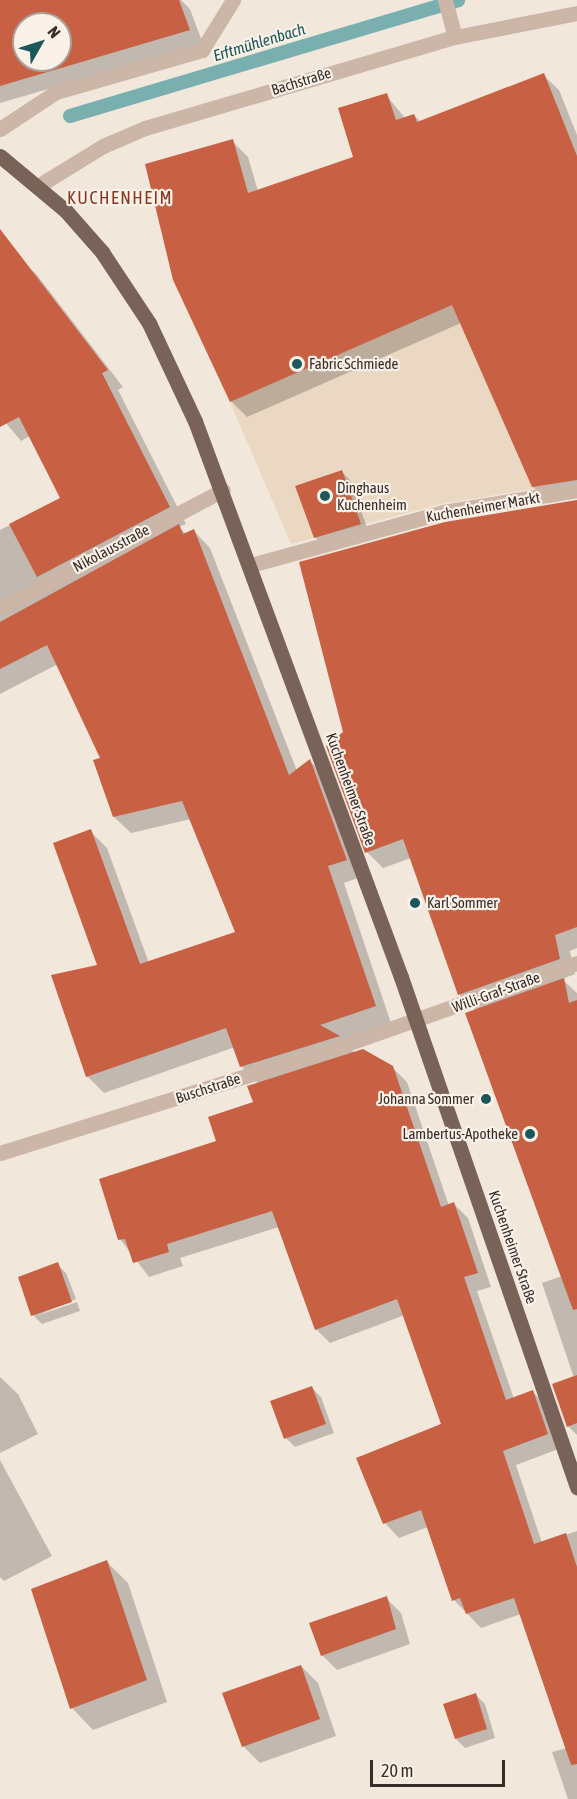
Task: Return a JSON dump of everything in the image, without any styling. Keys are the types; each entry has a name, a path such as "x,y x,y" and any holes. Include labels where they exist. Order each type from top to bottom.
{"main road":[{"name":"Kuchenheimer Straße","path":"0,156 38,186 102,252 149,323 195,421 251,565 416,1020 577,1487"}],"street":[{"path":"0,129 56,92 202,50 233,0"},
{"path":"447,6 455,37"},
{"name":"Bachstraße","path":"38,186 103,146 145,128 455,37 577,13"},
{"name":"Nikolausstraße","path":"0,608 223,490"},
{"name":"Kuchenheimer Markt","path":"251,565 442,512 577,490"},
{"name":"Willi-Graf-Straße","path":"416,1020 577,963"},
{"name":"Buschstraße","path":"0,1153 416,1020"}],"shaded area":[{"path":"452,305 533,489 441,504 291,544 230,402","holes":["341,470 355,506 308,523 295,486"]}],"building":[{"path":"0,0 179,0 190,30 72,65 72,12 12,12 12,72 48,72 0,86"},
{"path":"544,73 577,156 577,480 532,487 452,305 230,402 173,280 145,164 233,139 248,193 353,157 338,108 387,93 396,120 414,114 417,122"},
{"path":"0,229 108,370 102,373 170,507 37,577 9,524 60,498 19,417 0,427"},
{"name":"Dinghaus Kuchenheim","path":"342,470 361,524 314,538 295,486"},
{"path":"577,500 577,927 555,935 560,959 458,995 403,839 365,853 326,746 343,732 299,562 445,522"},
{"path":"179,524 183,534 194,529 289,775 310,759 347,860 328,866 376,1006 320,1025 340,1036 240,1067 226,1028 86,1077 51,975 97,965 53,843 91,829 140,964 235,932 182,801 113,817 93,760 100,758 47,645 0,669 0,622"},
{"path":"564,978 569,1003 577,1000 577,1309 573,1310 465,1013"},
{"path":"363,1049 393,1066 441,1207 454,1202 478,1273 464,1277 506,1400 533,1390 548,1434 503,1451 534,1544 566,1533 577,1567 577,1764 571,1765 514,1598 466,1614 460,1598 452,1601 421,1510 383,1524 356,1458 441,1424 397,1299 315,1330 272,1211 167,1244 169,1252 133,1263 125,1239 118,1240 99,1179 216,1141 208,1117 253,1102 247,1086"},
{"path":"58,1262 72,1302 31,1316 18,1277"},
{"path":"577,1375 577,1423 567,1427 552,1384"},
{"path":"312,1386 326,1424 284,1439 270,1401"},
{"path":"107,1560 147,1680 70,1709 31,1589"},
{"path":"387,1596 396,1629 321,1656 309,1623"},
{"path":"301,1665 320,1719 242,1747 222,1693"},
{"path":"476,1693 487,1729 455,1739 443,1704"}],"waterway":[{"name":"Erftmühlenbach","path":"70,116 458,0"}],"place":[{"name":"Fabric Schmiede","path":"297,364"},
{"name":"Dinghaus Kuchenheim","path":"325,496"},
{"name":"Karl Sommer","path":"415,903"},
{"name":"Johanna Sommer","path":"486,1099"},
{"name":"Lambertus-Apotheke","path":"530,1134"}],"district":[{"name":"KUCHENHEIM","path":"120,198"}]}
